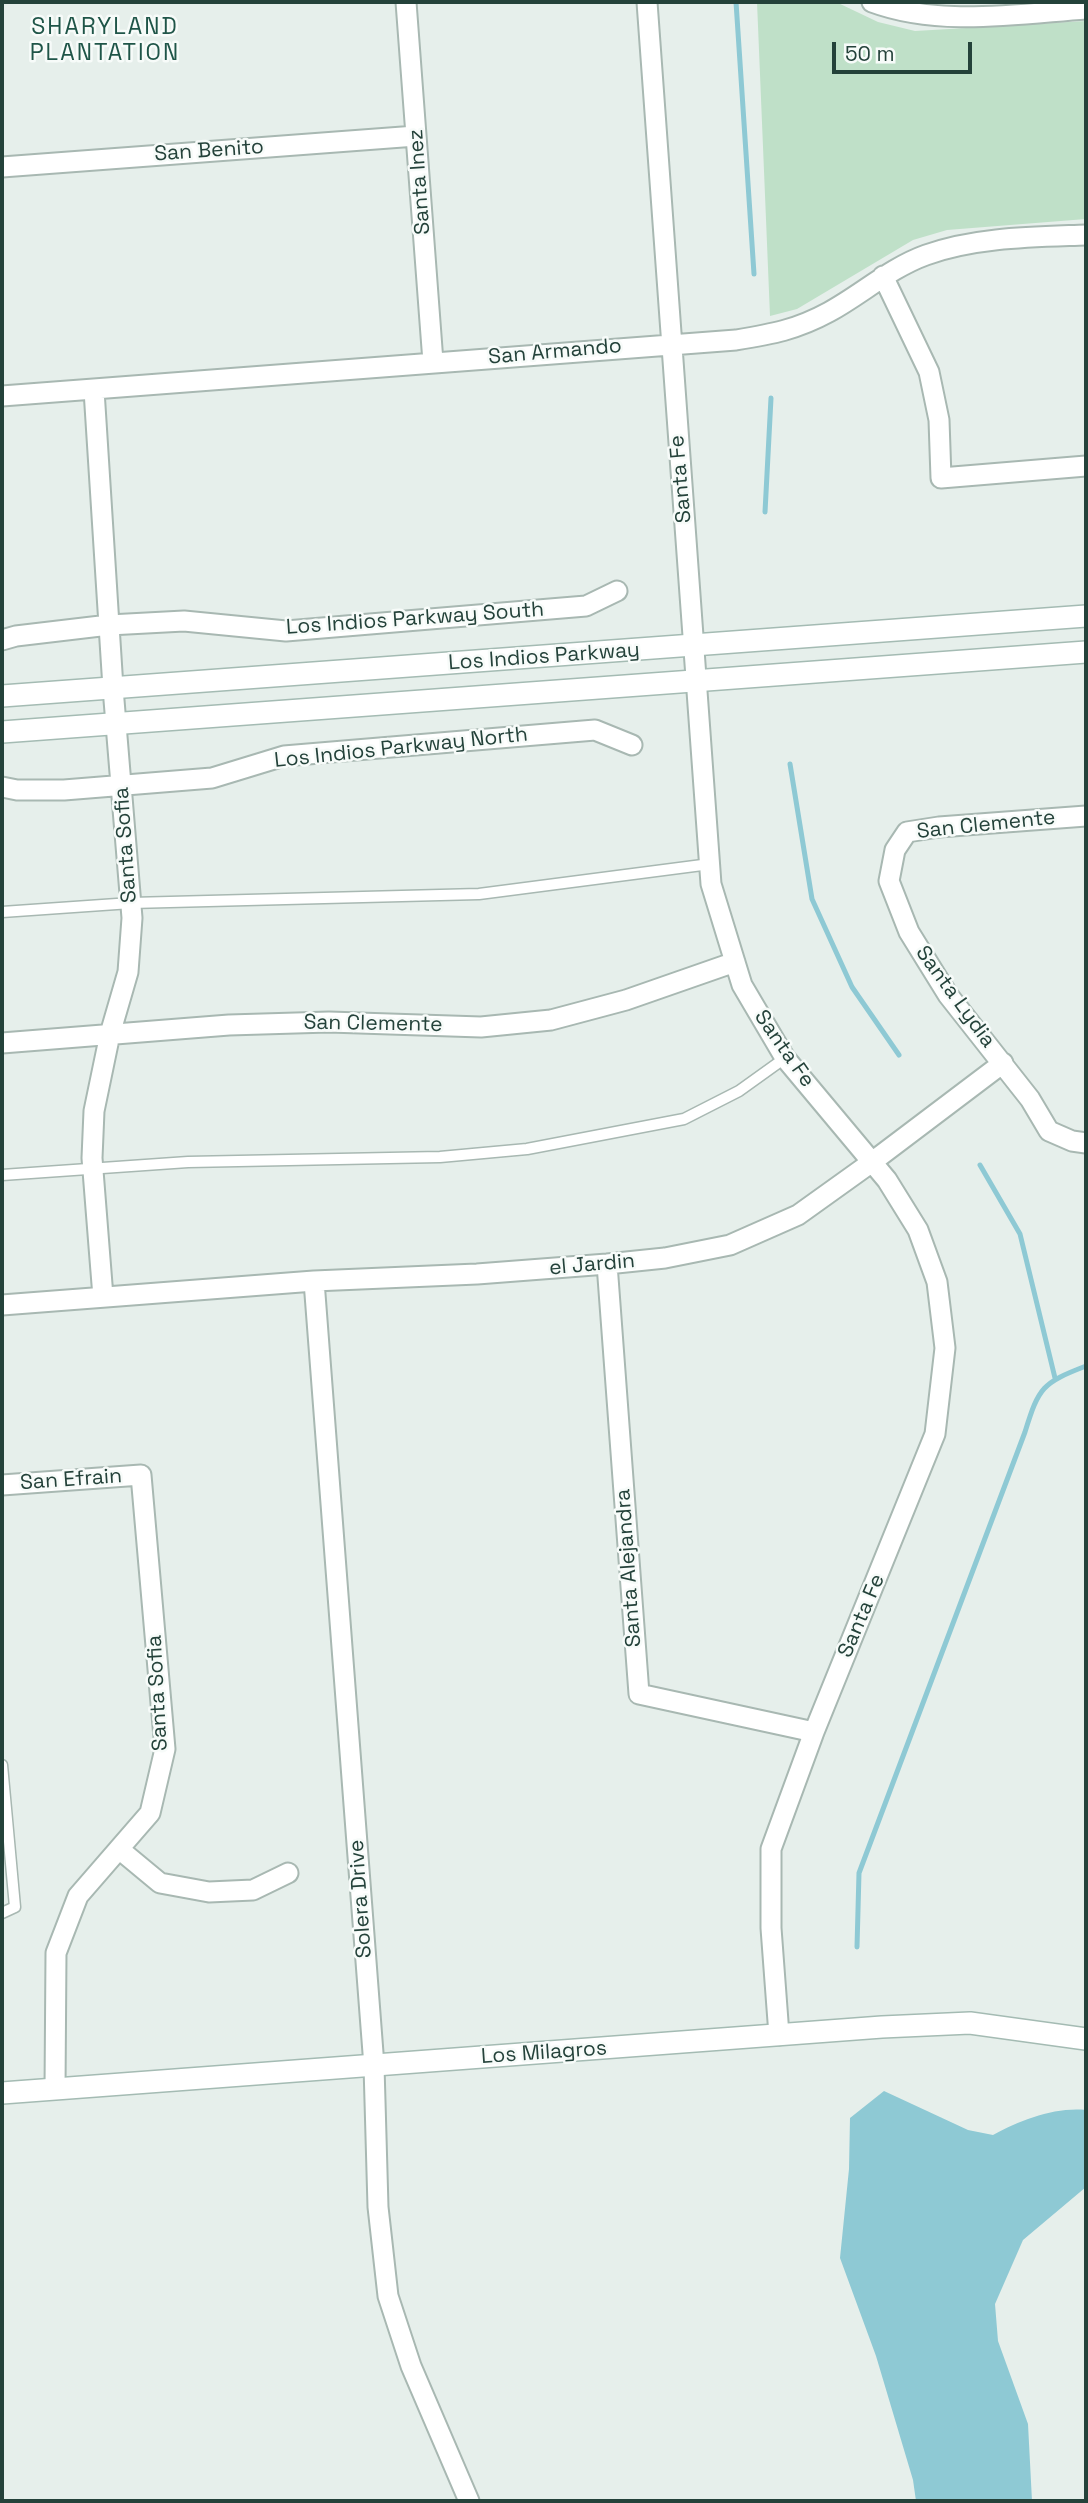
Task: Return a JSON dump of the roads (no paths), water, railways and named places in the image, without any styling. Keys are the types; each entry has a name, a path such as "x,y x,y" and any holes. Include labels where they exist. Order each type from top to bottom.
{"street":[{"name":"Santa Inez","path":"406,2 433,362"},
{"name":"Santa Fe","path":"647,2 711,884 742,985 785,1058 887,1180 918,1230 937,1282 945,1348 935,1434 814,1732 771,1849 771,1928 779,2035"},
{"path":"872,2 891,9 953,17 1086,9"},
{"name":"San Benito","path":"2,167 416,136"},
{"name":"San Armando","path":"2,396 736,340 790,330 830,312 883,276 927,255 968,245 1011,239 1086,235"},
{"path":"883,276 929,372 939,420 941,478 1086,466"},
{"name":"Santa Sofia","path":"94,390 113,688 131,903 128,972 110,1034 94,1111 93,1168 103,1297"},
{"name":"Los Indios Parkway South","path":"2,640 109,625 184,621 286,631 586,606 617,591"},
{"name":"Los Indios Parkway","path":"2,696 1086,616"},
{"name":"Los Indios Parkway","path":"2,732 1086,652"},
{"name":"Los Indios Parkway North","path":"2,787 17,790 64,790 212,778 284,756 595,730 632,745"},
{"name":"San Clemente","path":"895,850 907,832 928,828 1086,816"},
{"name":"Santa Lydia","path":"895,850 889,881 909,932 948,995 1003,1063"},
{"name":"San Clemente","path":"2,1043 254,1024 329,1022 481,1027 551,1020 626,1000 735,962"},
{"path":"1003,1063 1030,1099 1049,1131 1072,1141 1086,1143"},
{"name":"el Jardin","path":"2,1305 314,1281 477,1274 607,1264 665,1258 730,1245 798,1215 1003,1063"},
{"name":"Santa Alejandra","path":"607,1264 639,1693 814,1732"},
{"name":"Solera Drive","path":"314,1281 374,2066 378,2207 388,2296 411,2366 469,2501"},
{"name":"Santa Sofia","path":"55,2090 56,1953 78,1896 150,1813 166,1749 141,1475"},
{"name":"San Efrain","path":"2,1485 141,1475"},
{"path":"119,1849 160,1883 209,1892 254,1890 288,1873"},
{"name":"Los Milagros","path":"2,2094 881,2027 970,2023 1086,2039"}],"lane":[{"path":"2,912 131,903 479,894 710,863"},
{"path":"2,1175 188,1162 440,1157 527,1149 684,1119 739,1091 785,1058"},
{"path":"2,1765 15,1907 2,1913"}],"water":[{"path":"884,2091 968,2130 993,2135 1038,2116 1086,2110 1086,2187 1023,2240 995,2304 998,2341 1028,2424 1032,2501 916,2501 913,2480 876,2356 840,2258 849,2169 850,2118"}],"waterway":[{"path":"736,2 754,274"},
{"path":"765,512 771,398"},
{"path":"790,764 812,899 852,987 899,1055"},
{"path":"980,1165 1020,1234 1055,1378"},
{"path":"857,1947 859,1873 1034,1405 1051,1382 1086,1366"}],"district":[{"name":"SHARYLAND PLANTATION","path":"105,41"}]}
